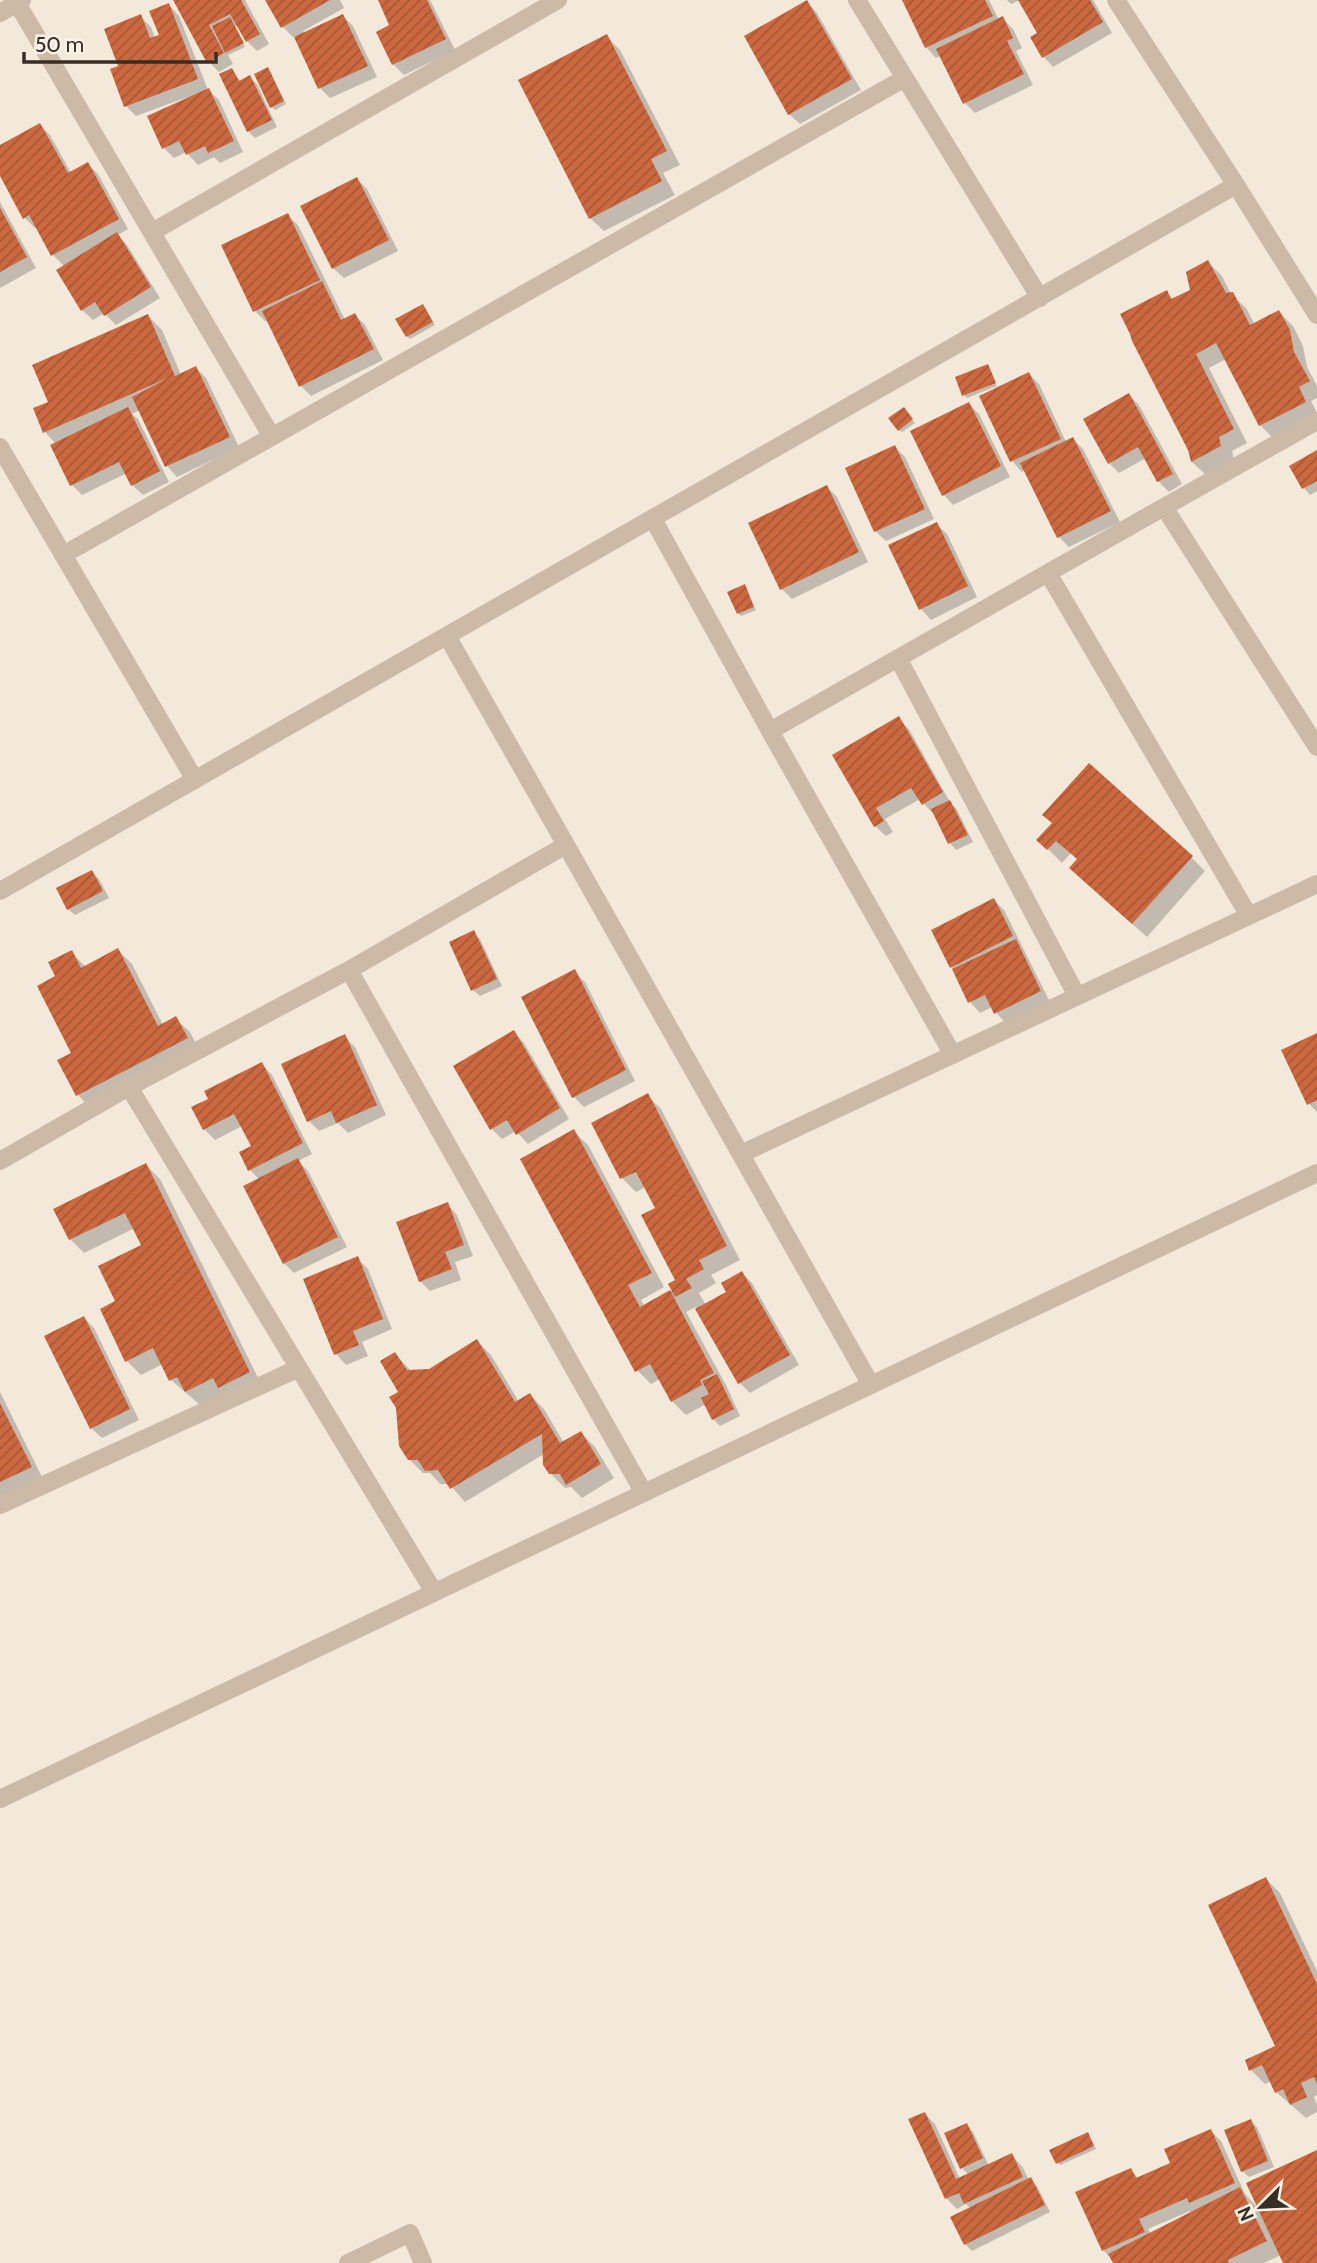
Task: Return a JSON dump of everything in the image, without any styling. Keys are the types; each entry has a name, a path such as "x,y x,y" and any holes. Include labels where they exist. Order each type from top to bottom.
{"street":[{"path":"152,232 558,0"},
{"path":"857,0 1040,298"},
{"path":"1116,0 1317,316"},
{"path":"0,13 20,1 272,437"},
{"path":"63,555 905,78"},
{"path":"0,891 1236,186"},
{"path":"770,731 1317,421"},
{"path":"0,447 195,780"},
{"path":"1164,507 1317,747"},
{"path":"653,519 953,1055"},
{"path":"1048,573 1249,916"},
{"path":"447,636 872,1385"},
{"path":"898,659 1077,996"},
{"path":"0,1161 129,1087 349,970 566,845"},
{"path":"741,1154 1317,884"},
{"path":"349,970 644,1493"},
{"path":"129,1087 434,1592"},
{"path":"0,1799 1317,1173"},
{"path":"0,1505 299,1368"},
{"path":"348,2263 410,2233 424,2263"}],"building":[{"path":"173,0 241,0 260,34 246,42 230,14 209,25 224,53 207,63"},
{"path":"265,0 330,0 281,28"},
{"path":"378,0 427,0 446,39 392,65 376,32 389,25"},
{"path":"807,0 852,79 788,115 744,36"},
{"path":"902,0 985,0 993,16 925,48"},
{"path":"1018,0 1090,0 1103,22 1042,58 1030,37 1037,33"},
{"path":"169,3 198,79 124,107 110,69 118,66 104,29 141,14 150,38 159,35 149,11"},
{"path":"343,14 368,66 318,89 294,37"},
{"path":"1003,16 1013,38 1007,41 1024,74 963,104 936,49"},
{"path":"230,17 244,43 225,53 212,26"},
{"path":"607,34 667,151 651,159 662,181 589,219 518,80"},
{"path":"268,67 284,101 270,108 254,74"},
{"path":"232,68 239,81 250,75 272,120 247,132 219,74"},
{"path":"209,88 234,141 208,153 205,146 186,155 179,141 162,149 147,116"},
{"path":"40,123 68,173 88,162 119,219 51,256 29,215 23,219 0,176 0,145"},
{"path":"357,177 389,240 332,269 300,206"},
{"path":"0,208 27,257 0,272"},
{"path":"288,213 320,280 253,312 221,245"},
{"path":"117,232 151,287 104,316 95,302 81,311 56,270"},
{"path":"1208,260 1226,293 1233,292 1250,325 1279,310 1290,330 1294,352 1310,381 1299,387 1306,402 1259,426 1216,343 1196,354 1234,429 1219,437 1221,446 1191,462 1188,450 1120,314 1167,290 1171,299 1190,290 1186,272"},
{"path":"322,281 341,320 355,313 374,349 299,387 262,311"},
{"path":"423,304 433,322 406,337 395,319"},
{"path":"148,314 175,376 196,366 230,437 165,467 132,397 170,377 43,433 33,408 48,402 32,365"},
{"path":"988,364 996,383 962,396 955,377"},
{"path":"1029,372 1061,439 1010,462 979,396"},
{"path":"1129,393 1173,474 1157,482 1138,447 1108,464 1083,419"},
{"path":"969,402 1001,466 942,496 910,431"},
{"path":"128,407 160,471 131,486 119,462 70,486 50,445"},
{"path":"904,407 913,419 898,431 888,418"},
{"path":"1073,437 1111,511 1057,538 1020,463"},
{"path":"895,445 925,509 874,532 845,468"},
{"path":"1317,450 1317,481 1302,489 1289,466"},
{"path":"827,485 859,552 780,590 748,523"},
{"path":"937,522 968,586 919,610 888,545"},
{"path":"745,584 754,607 737,614 727,592"},
{"path":"899,716 943,792 922,805 911,788 876,808 884,821 874,827 832,755"},
{"path":"1089,763 1193,856 1132,924 1069,868 1077,859 1056,841 1047,850 1036,840 1052,823 1042,815"},
{"path":"950,800 968,835 948,844 931,809"},
{"path":"92,870 103,891 67,910 56,888"},
{"path":"994,898 1013,936 950,968 931,930"},
{"path":"474,930 497,979 471,991 449,942"},
{"path":"1016,939 1041,991 994,1014 985,995 968,1003 952,969"},
{"path":"118,948 158,1026 176,1016 188,1038 76,1096 57,1060 71,1053 37,986 55,976 48,962 72,950 81,968"},
{"path":"575,969 626,1070 572,1098 521,997"},
{"path":"514,1030 560,1108 516,1135 507,1120 490,1130 453,1066"},
{"path":"1317,1033 1317,1100 1307,1105 1281,1050"},
{"path":"345,1034 377,1105 336,1123 331,1111 307,1122 281,1064"},
{"path":"262,1062 303,1143 248,1171 239,1152 251,1146 234,1114 203,1130 191,1107 208,1099 204,1091"},
{"path":"648,1093 727,1246 699,1260 704,1269 686,1279 692,1288 675,1297 668,1284 675,1280 641,1215 655,1208 636,1172 620,1179 591,1123"},
{"path":"574,1129 652,1273 628,1285 640,1307 670,1290 714,1373 700,1380 702,1385 671,1402 650,1364 635,1372 520,1159"},
{"path":"298,1158 338,1237 283,1264 243,1186"},
{"path":"146,1163 250,1372 218,1388 213,1378 185,1392 177,1377 169,1381 153,1348 125,1362 100,1309 115,1301 98,1266 141,1245 125,1213 69,1240 53,1209"},
{"path":"448,1202 464,1245 445,1252 452,1269 419,1282 396,1222"},
{"path":"358,1256 383,1319 353,1331 359,1345 334,1355 303,1279"},
{"path":"742,1271 790,1355 738,1384 695,1309 726,1292 721,1283"},
{"path":"84,1316 130,1409 90,1429 44,1336"},
{"path":"477,1339 515,1402 530,1393 560,1443 581,1431 601,1464 566,1485 560,1474 549,1474 543,1465 542,1434 450,1489 438,1470 425,1471 418,1460 408,1460 399,1446 396,1408 389,1397 398,1392 380,1361 395,1352 407,1370 429,1369"},
{"path":"717,1374 734,1409 712,1420 701,1398 709,1394 702,1381"},
{"path":"0,1403 32,1467 0,1482"},
{"path":"1266,1877 1317,1984 1317,2084 1314,2077 1301,2083 1307,2097 1290,2105 1283,2089 1275,2093 1262,2065 1249,2071 1245,2060 1275,2046 1208,1905"},
{"path":"925,2112 956,2179 1012,2153 1023,2177 964,2204 959,2193 945,2199 908,2119"},
{"path":"1251,2119 1268,2161 1241,2172 1224,2130"},
{"path":"967,2123 983,2158 960,2169 944,2133"},
{"path":"1211,2129 1235,2183 1189,2203 1187,2198 1139,2219 1145,2232 1102,2251 1075,2192 1131,2168 1136,2178 1170,2163 1164,2149"},
{"path":"1088,2132 1094,2146 1056,2164 1049,2150"},
{"path":"1317,2150 1317,2263 1283,2263 1246,2183"},
{"path":"1031,2177 1045,2205 964,2245 950,2217"},
{"path":"1240,2187 1267,2241 1228,2260 1229,2263 1113,2263 1108,2254"}]}
